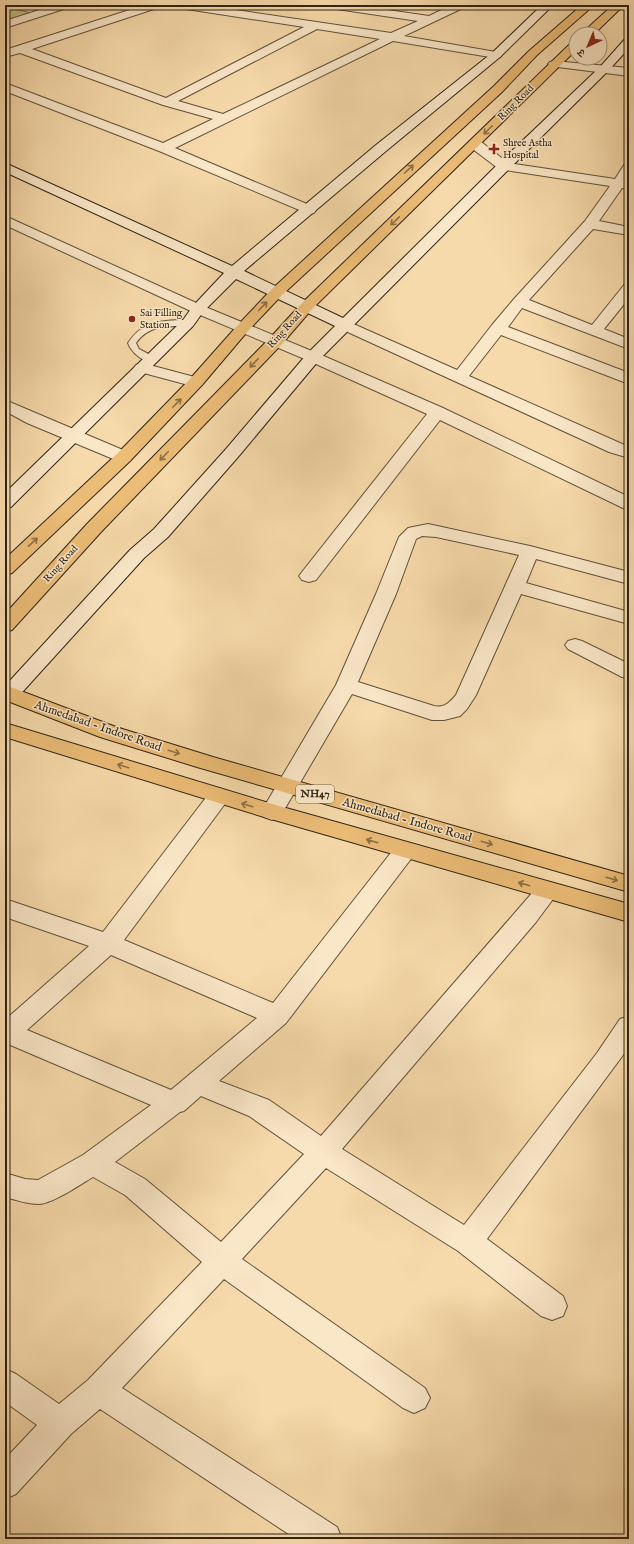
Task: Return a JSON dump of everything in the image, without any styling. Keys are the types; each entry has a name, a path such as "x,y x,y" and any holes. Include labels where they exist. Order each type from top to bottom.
{"highway":[{"name":"Ring Road","path":"5,569 124,457 196,382 242,329 277,292 498,89 533,53 589,5"},
{"path":"596,26 619,5"},
{"name":"Ring Road","path":"5,626 94,528 275,342 307,306 476,144 568,51"},
{"name":"Ahmedabad - Indore Road","path":"7,693 108,732 288,786 629,884"},
{"name":"NH47","path":"5,730 272,812 405,851 629,913"}],"street":[{"path":"5,25 66,5"},
{"path":"5,54 156,5"},
{"path":"180,5 392,36 496,56"},
{"path":"330,5 429,19"},
{"path":"164,148 226,119 392,36 461,5"},
{"path":"5,503 188,323 198,310 234,272 381,148 496,56 548,5"},
{"path":"24,8 44,12"},
{"path":"167,102 316,25"},
{"path":"7,693 137,554 161,533 232,453 313,357 604,68 629,41"},
{"path":"21,49 167,102 226,119"},
{"path":"554,64 604,68 629,72"},
{"path":"5,87 164,148 309,210"},
{"path":"476,144 504,166 624,184"},
{"path":"5,167 277,292 344,325 629,453"},
{"path":"460,377 518,302 590,224 624,184 629,168"},
{"path":"5,220 198,310 313,357 438,412 629,504"},
{"path":"590,224 629,231"},
{"path":"595,331 629,288"},
{"path":"518,302 629,344"},
{"path":"497,328 629,380"},
{"path":"147,364 196,382"},
{"path":"5,405 124,457"},
{"path":"309,576 438,412"},
{"path":"272,812 346,685 386,594 408,537 412,533 426,529 530,552 629,578"},
{"path":"346,685 432,713 442,715 452,712 459,706 466,695 530,552"},
{"path":"514,586 629,618"},
{"path":"576,645 629,672"},
{"path":"175,1103 6,1033 108,943 219,796"},
{"path":"5,1185 25,1191 41,1192 93,1163 175,1103 198,1084 277,1016 405,851"},
{"path":"5,1483 60,1424 99,1390 323,1152 528,916 547,891"},
{"path":"5,908 108,943 277,1016"},
{"path":"468,1242 606,1060 629,1026"},
{"path":"198,1084 259,1108 323,1152 468,1242 552,1306"},
{"path":"93,1163 135,1187 222,1261 414,1398"},
{"path":"5,1384 60,1424"},
{"path":"99,1390 325,1539"}],"lane":[{"path":"147,364 135,350 132,343 136,335 147,328 163,323 188,323"}],"shaded area":[{"path":"5,7 32,13 5,22"}],"place":[{"name":"Shree Astha Hospital","path":"494,149"},
{"name":"Sai Filling Station","path":"132,319"}]}
